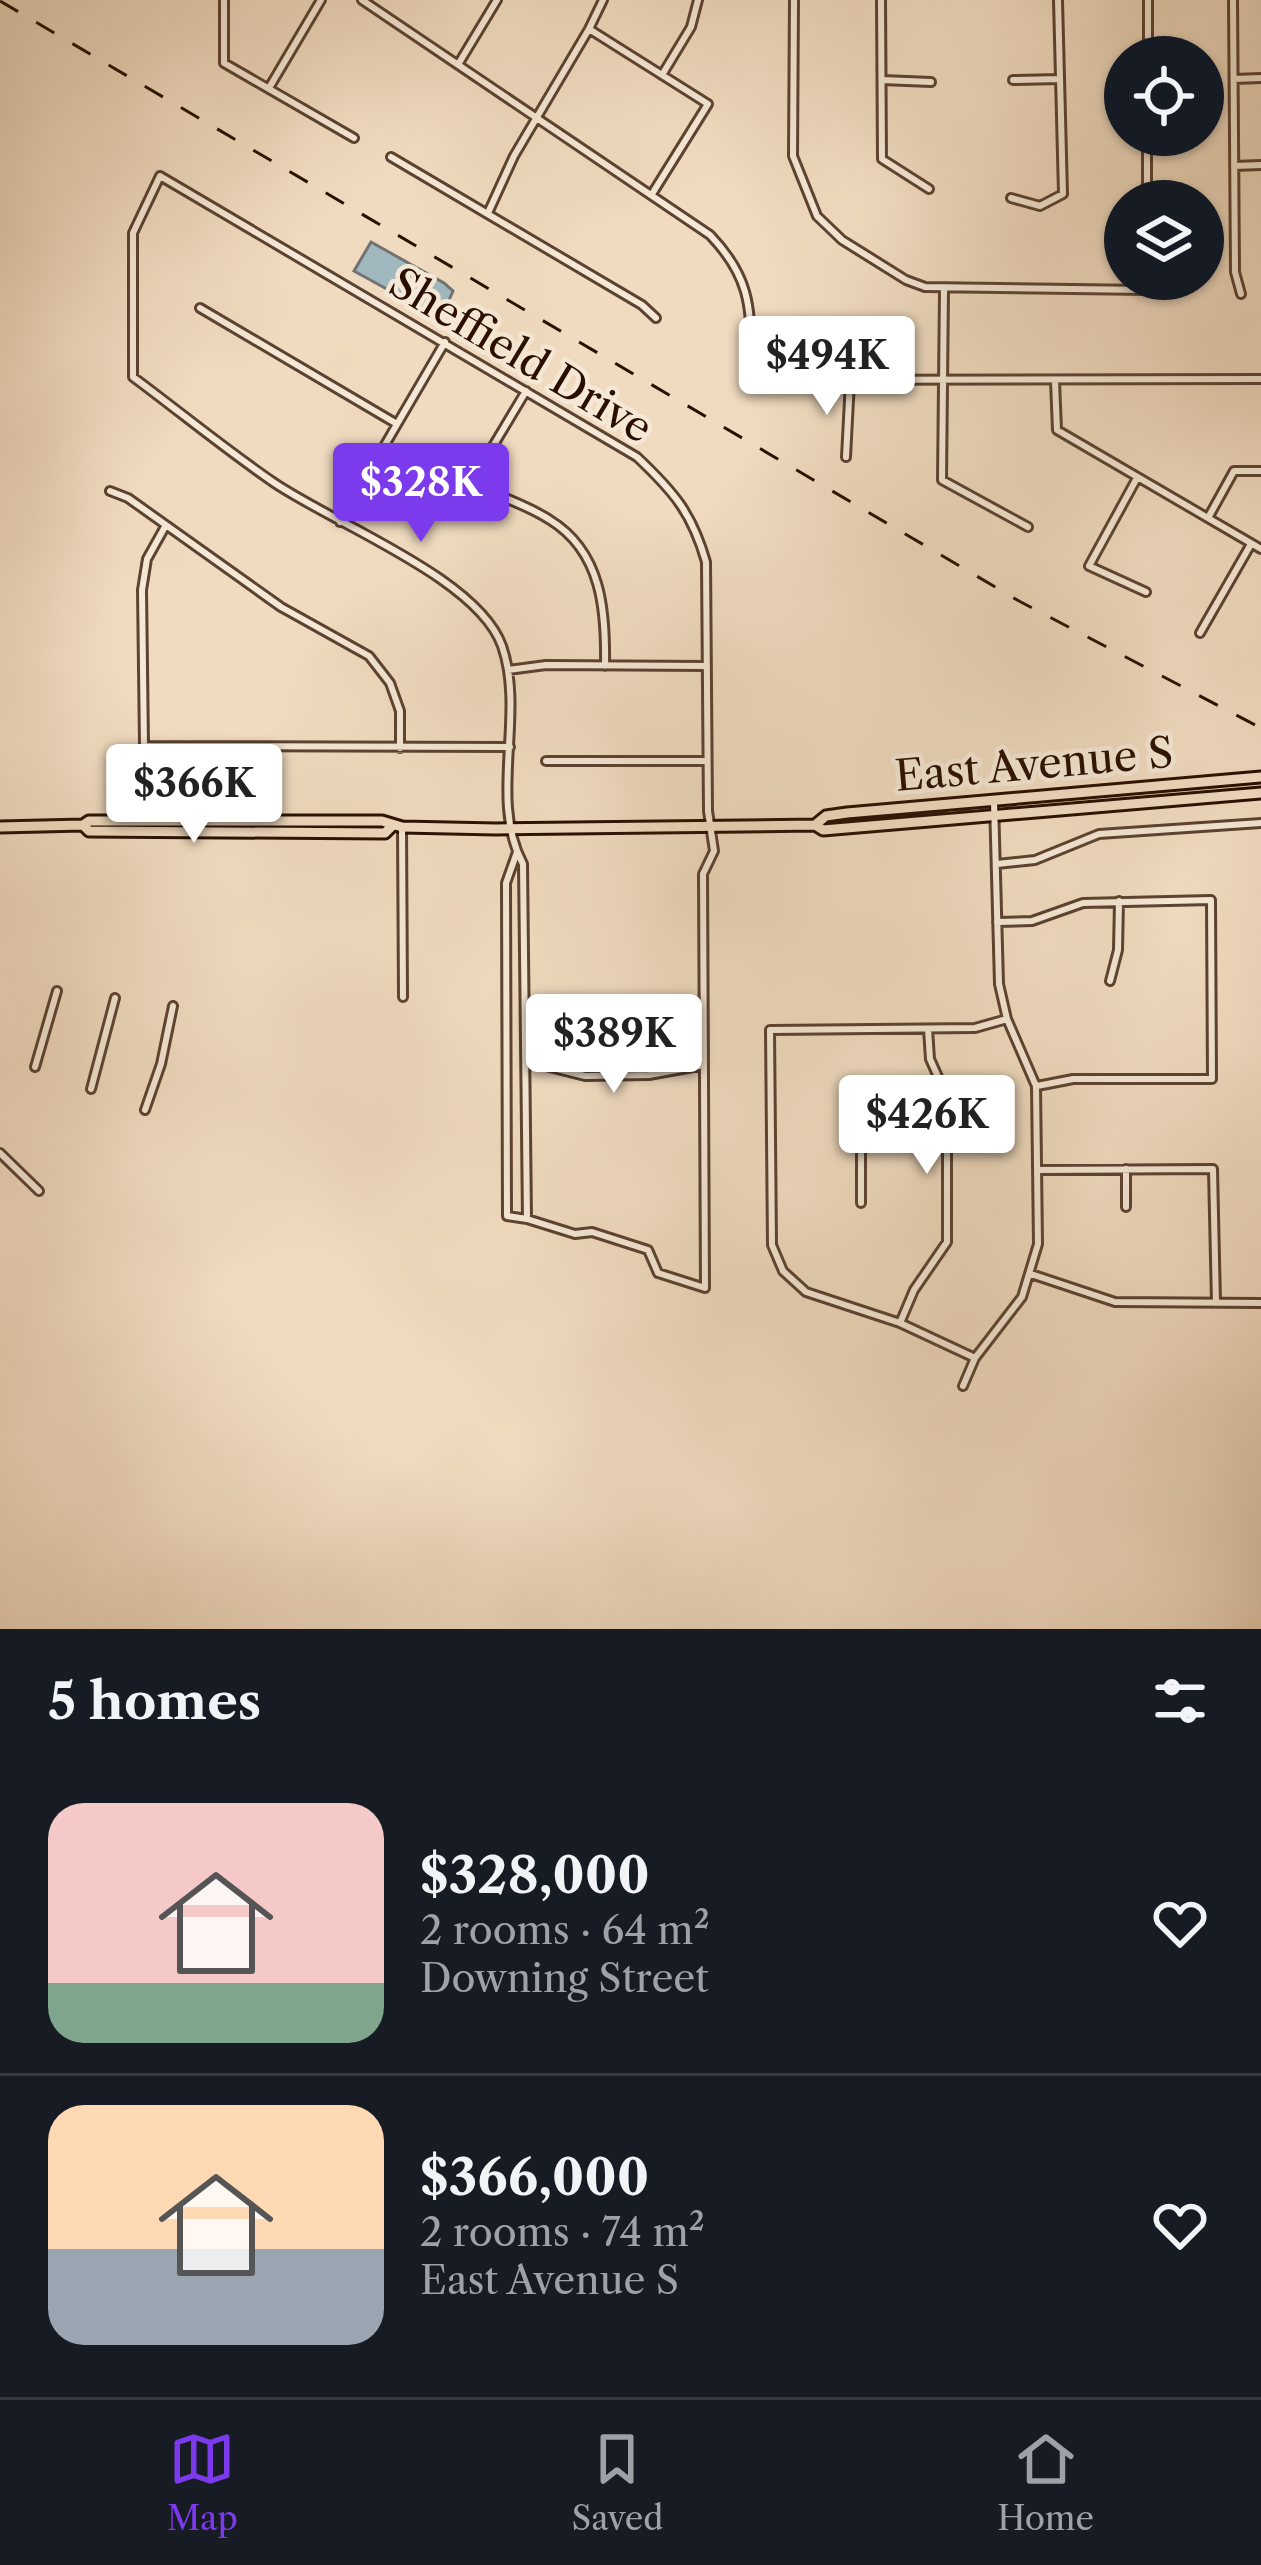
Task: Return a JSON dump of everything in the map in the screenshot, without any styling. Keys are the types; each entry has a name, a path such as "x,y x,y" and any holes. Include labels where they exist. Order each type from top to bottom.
{"main road":[{"name":"East Avenue S","path":"0,827 82,825 89,820 382,821 397,827 510,829 815,824 826,816 847,813 1261,777"},
{"name":"East Avenue S","path":"815,824 823,830 1261,794"},
{"name":"East Avenue S","path":"82,825 88,831 385,833 397,827"}],"street":[{"path":"224,0 224,63 354,138"},
{"path":"269,88 321,0"},
{"path":"362,0 710,236 729,255 748,291 752,380 1261,379"},
{"path":"458,64 497,0"},
{"path":"488,213 602,0"},
{"path":"662,75 692,27 698,0"},
{"path":"794,0 792,149 817,216 842,240 906,280 944,290 1104,290"},
{"path":"881,0 882,159 928,189"},
{"path":"1011,198 1040,206 1063,194 1058,0"},
{"path":"1148,0 1148,36"},
{"path":"1233,0 1235,272 1241,294"},
{"path":"590,29 708,104 652,194"},
{"path":"1234,79 1261,78"},
{"path":"1013,80 1060,79"},
{"path":"882,80 931,82"},
{"path":"391,158 642,305 656,318"},
{"path":"1234,166 1261,165"},
{"name":"Sheffield Drive","path":"340,522 275,483 133,377 133,233 160,176 637,457 678,496 698,534 706,562 707,760 714,851 703,874 705,1288 658,1273 648,1250 527,1219"},
{"path":"944,290 941,480 1028,527"},
{"path":"200,308 397,424"},
{"path":"445,342 340,522 470,598 493,627 508,670 510,829 524,864 527,1219 507,1216 506,884 517,852"},
{"path":"846,458 850,381"},
{"path":"1055,381 1057,430 1261,549"},
{"path":"526,391 474,478 480,487 552,520 586,560 598,579 604,605 605,666"},
{"path":"1208,518 1234,471 1261,471"},
{"path":"1137,478 1089,566 1146,592"},
{"path":"110,491 128,497 281,607 369,656 390,682 400,711 400,748"},
{"path":"166,525 147,560 142,590 144,746 510,747"},
{"path":"1200,633 1251,544"},
{"path":"508,670 707,666"},
{"path":"147,831 164,825 200,825 202,747"},
{"path":"546,760 707,760"},
{"path":"963,1387 975,1358 1022,1298 1038,1244 1036,1086 1007,1018 999,984 994,802"},
{"path":"997,864 1035,860 1099,834 1261,823"},
{"path":"397,827 403,998"},
{"path":"998,922 1032,921 1083,903 1211,900 1212,1079 1073,1079 1036,1086"},
{"path":"1110,980 1118,950 1119,902"},
{"path":"35,1067 57,991"},
{"path":"92,1089 115,998"},
{"path":"145,1110 172,1006"},
{"path":"975,1358 900,1323 806,1292 783,1271 772,1245 770,1030 975,1028 1007,1018"},
{"path":"900,1323 914,1290 947,1242 947,1097 930,1060 928,1029"},
{"path":"526,1061 585,1076 649,1075 704,1065"},
{"path":"861,1203 861,1119 948,1119"},
{"path":"0,1153 39,1191"},
{"path":"1126,1169 1126,1207"},
{"path":"1037,1170 1214,1169 1216,1304"},
{"path":"1031,1274 1114,1302 1261,1303"}],"water":[{"path":"371,242 453,291 441,319 354,271"}],"railway":[{"path":"0,1 1019,601 1261,728"}]}
